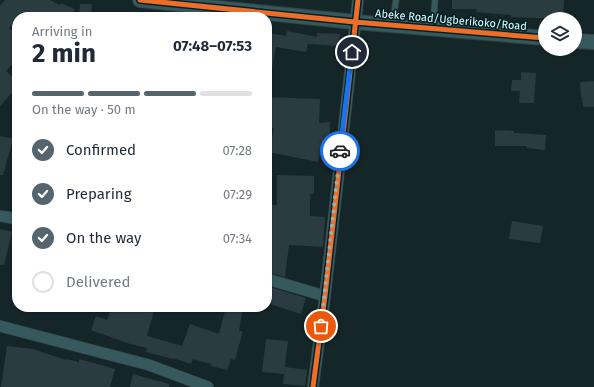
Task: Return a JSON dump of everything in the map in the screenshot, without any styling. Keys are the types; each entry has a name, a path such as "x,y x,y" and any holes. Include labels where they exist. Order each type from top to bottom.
{"street":[{"name":"Abeke Road/Ugberikoko/Road","path":"140,0 257,12"},
{"path":"313,387 325,296 358,0"},
{"name":"Abeke Road/Ugberikoko/Road","path":"272,14 538,37"},
{"path":"582,41 594,42"},
{"path":"0,216 12,218"},
{"path":"272,280 325,296"},
{"path":"0,326 149,365 208,387"}],"lane":[{"path":"393,25 396,0"},
{"path":"433,28 435,0"}],"building":[{"path":"5,0 50,0 60,5 61,3 75,9 74,12 12,12 12,24 9,28 12,31 12,64 6,71 12,76 12,93 0,106 0,6"},
{"path":"452,0 564,0 563,12 538,12 538,18 511,17 511,15 476,12 477,9 452,9"},
{"path":"80,4 92,4 91,12 79,12"},
{"path":"287,31 317,37 317,33 340,34 339,46 308,44 306,52 276,47 272,68 272,34 286,36"},
{"path":"521,72 536,73 534,103 519,103 520,91 511,91 512,80 521,80"},
{"path":"594,81 594,107 583,107 580,82"},
{"path":"272,97 320,99 319,123 330,122 329,145 322,144 318,162 272,153 272,138 274,128 272,128"},
{"path":"495,130 546,135 545,150 527,148 527,146 495,146"},
{"path":"0,136 12,139 12,143 3,175 0,175"},
{"path":"277,175 314,176 314,194 310,194 310,216 325,217 323,247 289,245 285,277 272,273 272,205 277,205"},
{"path":"512,221 543,226 540,243 509,239"},
{"path":"0,229 12,232 4,265 0,265"},
{"path":"272,288 306,298 301,314 272,305"},
{"path":"110,312 154,312 147,336 182,346 190,324 219,334 225,312 242,312 239,331 243,331 235,360 231,359 227,370 193,359 191,364 146,352 147,348 130,344 91,330 96,316 107,320"},
{"path":"266,339 288,341 284,374 262,372"},
{"path":"7,346 33,349 66,360 79,362 79,359 115,369 110,387 1,387"},
{"path":"285,367 307,370 305,386 283,384"},
{"path":"133,374 169,384 169,387 130,387"}],"cycle path":[{"path":"140,0 257,12"},
{"path":"313,387 325,296 358,0"},
{"path":"272,14 538,37"}],"way so far":[{"path":"321,326 340,151"}],"route":[{"path":"340,151 352,52"}]}
